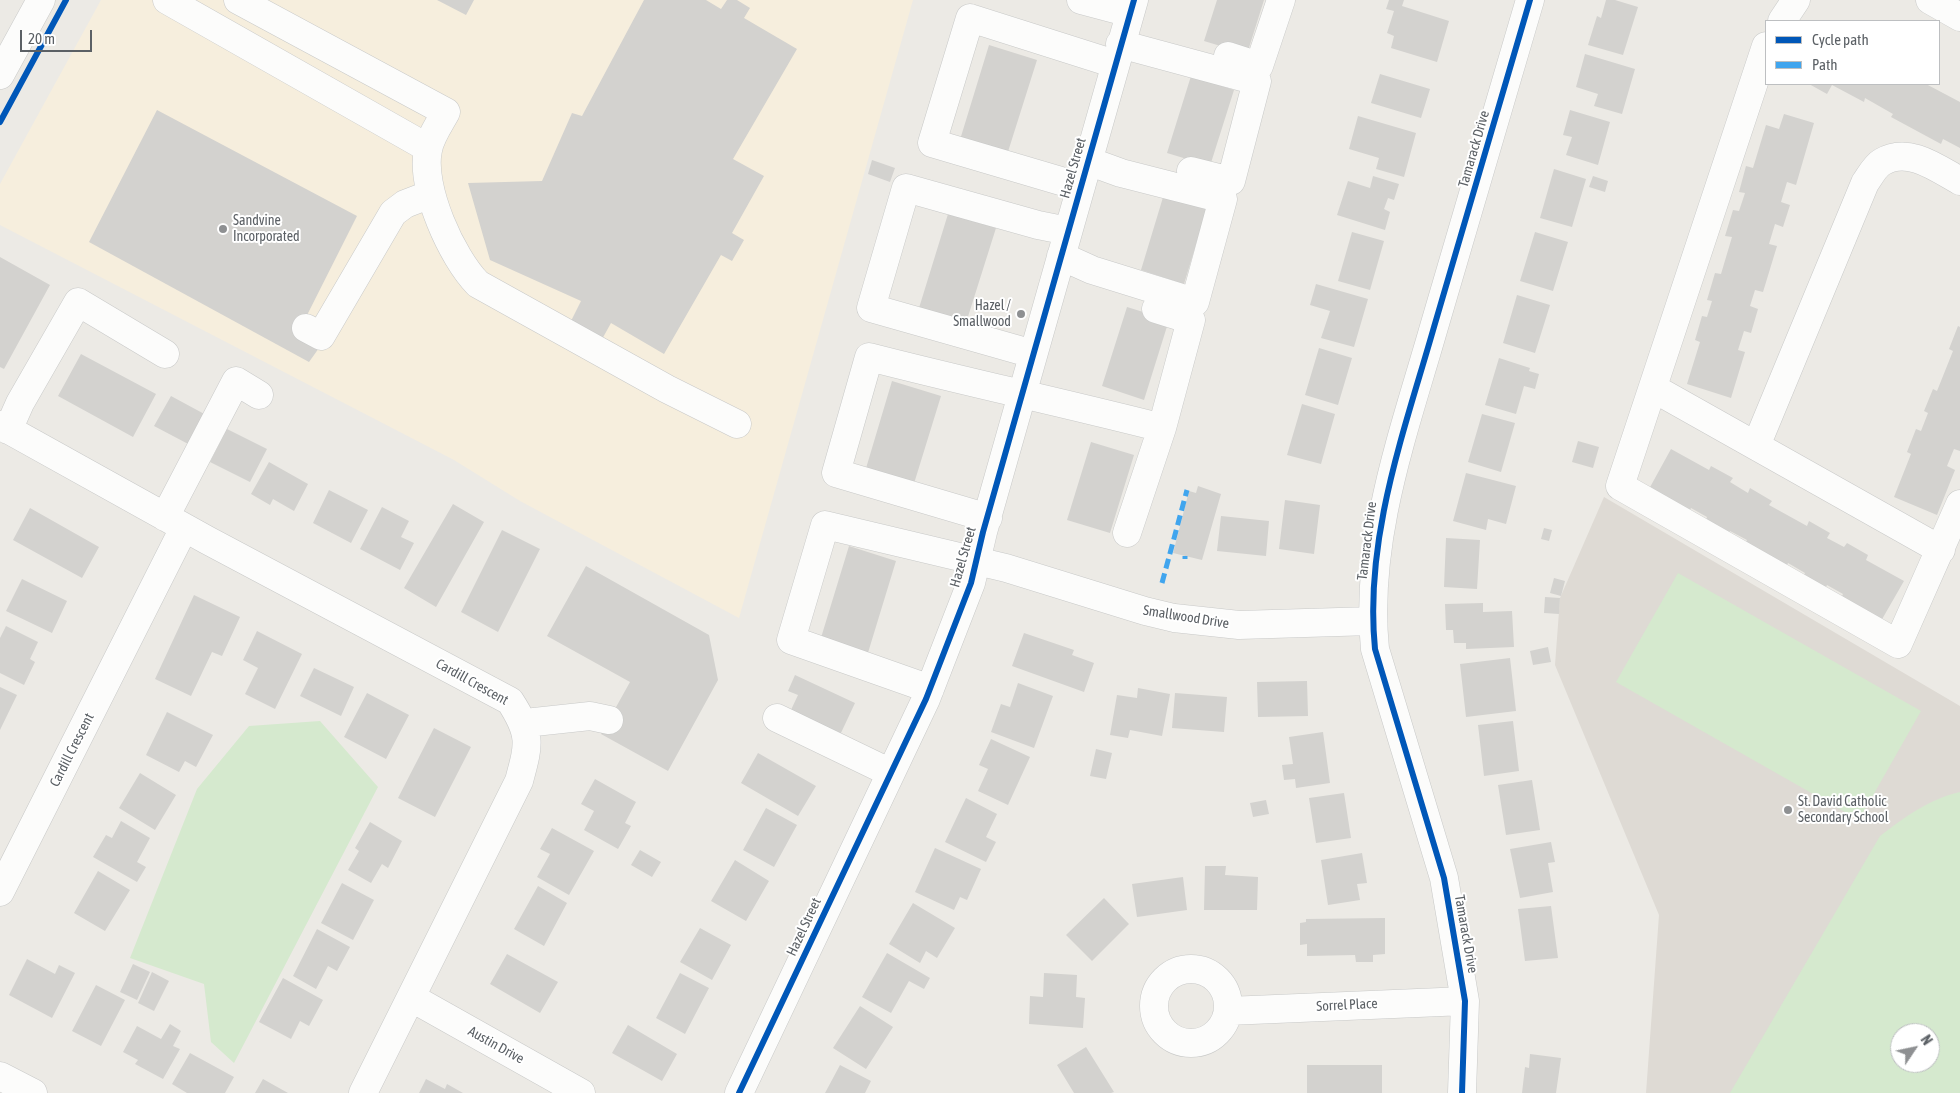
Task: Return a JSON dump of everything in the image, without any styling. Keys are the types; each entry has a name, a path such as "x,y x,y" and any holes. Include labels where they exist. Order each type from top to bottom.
{"street":[{"path":"0,75 42,0"},
{"path":"167,0 428,148"},
{"path":"238,0 446,112 428,148 426,165 432,194 451,244 469,275 478,284 667,389 737,424"},
{"path":"1081,0 1125,29 1257,81 1231,181 1126,156 1088,164"},
{"path":"1034,354 871,308 906,188 1038,225 1061,254 1092,270 1195,302 1224,199 1088,164 932,143 970,18 1125,29 1155,33 1259,66 1281,0"},
{"name":"Tamarack Drive","path":"1462,1093 1465,1001 1444,878 1375,649 1372,621 1373,589 1386,495 1530,0"},
{"path":"1783,20 1796,0"},
{"path":"1930,0 1960,17"},
{"name":"Hazel Street","path":"740,1093 930,690 971,583 1125,29"},
{"path":"1765,49 1620,486 1898,644 1960,504"},
{"path":"1756,446 1865,183 1875,169 1880,163 1895,156 1920,159 1960,182"},
{"path":"306,328 321,336 382,228 393,213 405,204 432,194"},
{"path":"1061,254 1191,320 1162,428 1127,532"},
{"path":"4,428 78,302 165,354"},
{"path":"988,518 836,473 869,357 1023,395 1055,400 1162,428"},
{"path":"174,523 236,382 259,395"},
{"path":"1653,388 1941,550"},
{"name":"Cardill Crescent","path":"4,428 174,523 510,701 525,724 528,748 519,781 363,1093"},
{"name":"Cardill Crescent","path":"0,892 174,523"},
{"name":"Smallwood Drive","path":"930,690 791,640 825,525 977,560 1174,618 1239,625 1372,621"},
{"path":"525,724 590,716 609,720"},
{"path":"777,718 891,773"},
{"name":"Austin Drive","path":"412,998 581,1093"},
{"name":"Sorrel Place","path":"1228,1011 1465,1001"},
{"path":"0,1076 33,1093"}],"shaded area":[{"path":"101,0 913,0 739,618 520,501 454,460 0,225 0,184"},
{"name":"St. David Catholic Secondary School","path":"1604,497 1960,706 1960,1093 1646,1093 1659,915 1555,665 1560,598"}],"green space":[{"path":"1678,573 1921,711 1859,820 1616,682"},
{"path":"320,721 378,787 234,1063 211,1042 204,984 130,958 197,789 249,726"},
{"path":"1960,792 1960,1093 1730,1093 1880,836 1899,822 1938,799"}],"building":[{"path":"437,0 474,0 466,15"},
{"path":"644,0 706,0 721,9 727,0 737,0 750,8 744,18 797,49 733,159 764,176 732,233 744,240 732,261 721,255 664,354 611,323 601,341 570,323 581,301 490,260 468,183 542,181 572,113 582,116"},
{"path":"1217,0 1264,0 1247,54 1204,41"},
{"path":"1389,0 1404,0 1402,6 1449,21 1437,62 1391,48 1394,36 1387,33 1394,11 1386,9"},
{"path":"1606,0 1615,0 1638,7 1623,55 1588,45 1597,16 1601,18"},
{"path":"989,45 1037,60 1006,158 959,143"},
{"path":"1585,54 1635,69 1622,114 1594,106 1598,94 1576,87"},
{"path":"1380,74 1430,89 1421,118 1371,103"},
{"path":"1191,76 1234,90 1210,166 1167,153"},
{"path":"1811,85 1832,85 1827,94"},
{"path":"1832,85 1928,85 1960,102 1960,148 1943,139 1941,144 1891,117 1893,114 1865,98 1864,102"},
{"name":"Sandvine Incorporated","path":"157,110 357,216 297,335 319,348 309,362 89,242"},
{"path":"1570,110 1610,122 1598,165 1566,155 1572,137 1563,135"},
{"path":"1784,114 1814,123 1796,185 1787,182 1781,202 1790,205 1783,227 1775,224 1769,244 1777,246 1763,292 1755,290 1750,306 1758,309 1751,333 1744,331 1738,350 1745,352 1731,398 1687,384 1700,342 1695,340 1702,316 1707,317 1712,301 1707,300 1715,273 1721,274 1732,237 1725,236 1733,210 1739,211 1745,193 1739,192 1746,166 1753,168 1766,125 1779,129"},
{"path":"1358,116 1416,133 1404,177 1376,169 1379,158 1349,149"},
{"path":"872,160 895,168 890,182 868,174"},
{"path":"1554,169 1586,179 1572,227 1540,218"},
{"path":"1373,176 1399,184 1394,200 1388,198 1384,209 1390,212 1385,230 1337,215 1348,181 1370,188"},
{"path":"1593,176 1608,181 1605,192 1589,187"},
{"path":"1164,194 1207,208 1184,284 1141,270"},
{"path":"948,214 996,228 966,323 919,308"},
{"path":"1352,232 1384,241 1370,290 1338,281"},
{"path":"1535,232 1568,242 1553,291 1520,281"},
{"path":"0,257 50,285 4,369 0,367"},
{"path":"1316,284 1368,299 1354,347 1321,338 1330,311 1310,305"},
{"path":"1517,295 1550,305 1535,353 1503,343"},
{"path":"1127,307 1169,320 1144,400 1102,386"},
{"path":"1958,326 1960,327 1960,451 1954,449 1947,466 1955,470 1937,515 1894,497 1911,454 1907,452 1916,429 1921,431 1928,413 1924,411 1933,389 1937,391 1953,351 1949,349"},
{"path":"1319,348 1352,358 1338,405 1305,395"},
{"path":"81,354 156,394 133,437 58,396"},
{"path":"1499,358 1530,368 1529,371 1539,374 1535,389 1524,386 1516,414 1485,405"},
{"path":"892,381 941,396 912,490 864,475"},
{"path":"171,396 208,416 192,446 154,426"},
{"path":"1302,404 1335,414 1321,464 1287,455"},
{"path":"1482,414 1515,423 1501,472 1468,462"},
{"path":"227,429 267,449 250,482 210,462"},
{"path":"1578,441 1599,447 1593,468 1572,462"},
{"path":"1091,442 1134,455 1110,533 1067,520"},
{"path":"1671,449 1709,470 1711,466 1733,478 1730,482 1748,493 1750,488 1772,501 1769,505 1807,526 1809,521 1830,533 1827,538 1844,547 1847,543 1868,555 1866,560 1904,581 1881,621 1841,598 1843,594 1827,585 1825,589 1803,577 1805,573 1788,563 1786,567 1745,544 1747,540 1730,531 1728,534 1706,521 1707,517 1691,508 1689,512 1649,489"},
{"path":"269,462 308,484 294,511 273,499 270,505 251,494"},
{"path":"1466,473 1516,486 1506,524 1488,519 1486,530 1453,521"},
{"path":"1198,486 1221,494 1202,560 1173,553 1189,491 1196,493"},
{"path":"329,490 368,510 351,543 313,523"},
{"path":"1285,500 1320,505 1314,554 1279,549"},
{"path":"453,504 484,522 436,607 404,588"},
{"path":"382,507 409,521 401,537 414,543 400,570 360,549"},
{"path":"30,508 99,547 82,578 13,540"},
{"path":"1221,516 1269,521 1266,556 1217,551"},
{"path":"1544,528 1552,530 1549,541 1541,539"},
{"path":"502,530 540,549 498,632 461,612"},
{"path":"1446,538 1480,540 1477,589 1444,587"},
{"path":"849,546 896,561 867,656 820,641"},
{"path":"586,566 709,635 718,680 668,771 601,734 630,682 547,636"},
{"path":"1554,578 1565,581 1561,596 1550,593"},
{"path":"22,579 67,601 52,633 6,611"},
{"path":"194,595 240,617 222,656 212,652 191,696 155,679"},
{"path":"1545,597 1560,598 1559,614 1544,613"},
{"path":"1483,603 1483,612 1512,611 1514,647 1466,649 1466,643 1454,643 1453,630 1446,630 1445,604"},
{"path":"6,626 38,642 30,659 35,662 24,685 0,673 0,638"},
{"path":"257,631 302,654 275,709 245,694 258,668 243,660"},
{"path":"1024,633 1074,650 1072,655 1094,663 1084,692 1012,666"},
{"path":"1548,647 1551,662 1533,665 1530,651"},
{"path":"1510,658 1516,711 1466,717 1460,664"},
{"path":"314,668 354,687 341,716 300,696"},
{"path":"795,675 855,703 840,735 790,712 798,695 788,691"},
{"path":"1307,681 1308,716 1258,717 1257,682"},
{"path":"1018,683 1053,696 1034,748 991,732 1001,704 1010,707"},
{"path":"0,687 17,695 0,730"},
{"path":"1138,688 1170,694 1162,736 1130,730 1128,738 1110,735 1117,695 1137,698"},
{"path":"367,693 409,715 386,759 344,737"},
{"path":"1175,693 1227,697 1224,732 1172,728"},
{"path":"167,712 213,735 196,767 185,761 179,772 146,755"},
{"path":"1513,721 1519,771 1484,776 1478,725"},
{"path":"434,728 471,747 435,817 398,798"},
{"path":"1323,732 1330,783 1296,788 1295,779 1284,780 1282,765 1293,764 1289,737"},
{"path":"991,739 1030,757 1008,805 978,791 988,769 979,765"},
{"path":"1096,749 1112,753 1106,779 1090,776"},
{"path":"758,753 816,786 798,816 741,783"},
{"path":"140,773 176,795 155,830 119,808"},
{"path":"595,779 636,802 625,823 631,826 618,849 584,830 594,811 581,804"},
{"path":"1532,780 1540,830 1506,835 1498,785"},
{"path":"1344,793 1351,838 1316,843 1309,798"},
{"path":"966,798 997,814 986,837 996,842 986,862 945,842"},
{"path":"1266,800 1269,814 1253,817 1250,803"},
{"path":"766,808 797,825 774,867 743,850"},
{"path":"121,821 150,838 137,862 146,867 137,882 93,857 106,835 112,838"},
{"path":"370,822 402,841 388,868 382,864 371,883 348,870 359,851 355,848"},
{"path":"552,828 594,851 569,895 537,877 550,854 540,849"},
{"path":"1551,842 1555,862 1548,863 1553,892 1520,898 1510,849"},
{"path":"935,848 981,869 967,900 960,897 954,910 915,892"},
{"path":"640,850 661,862 652,877 631,865"},
{"path":"1362,853 1367,883 1357,884 1360,900 1328,905 1321,860"},
{"path":"735,860 769,881 746,921 711,901"},
{"path":"1205,866 1226,866 1225,875 1258,877 1257,910 1204,910"},
{"path":"98,871 130,890 105,931 74,913"},
{"path":"1183,877 1187,910 1137,917 1132,884"},
{"path":"342,883 374,900 353,940 321,923"},
{"path":"538,886 567,903 544,946 514,929"},
{"path":"1104,898 1129,924 1092,961 1066,935"},
{"path":"913,903 955,928 937,958 926,951 920,963 889,944"},
{"path":"1551,906 1558,958 1525,961 1518,909"},
{"path":"1385,918 1385,954 1373,955 1373,962 1356,962 1355,955 1307,956 1307,944 1300,945 1300,923 1306,922 1306,919"},
{"path":"700,928 731,945 712,980 680,962"},
{"path":"317,929 350,947 337,971 328,966 316,989 293,976"},
{"path":"887,953 930,978 924,989 909,981 891,1013 862,997"},
{"path":"507,954 558,982 540,1013 490,984"},
{"path":"27,959 55,974 59,965 75,973 52,1018 9,995"},
{"path":"133,964 150,972 137,1000 120,992"},
{"path":"152,972 169,981 154,1011 138,1003"},
{"path":"680,973 709,988 685,1034 656,1018"},
{"path":"1044,973 1077,975 1076,997 1085,998 1083,1028 1029,1024 1030,996 1043,997"},
{"path":"283,978 323,1000 309,1026 300,1021 291,1039 259,1022"},
{"path":"96,985 125,1000 101,1046 72,1031"},
{"path":"860,1006 893,1027 866,1069 833,1048"},
{"path":"170,1024 181,1031 173,1046 180,1049 163,1079 135,1064 138,1060 123,1052 137,1026 161,1039"},
{"path":"628,1025 677,1054 662,1081 612,1053"},
{"path":"1086,1047 1114,1092 1074,1093 1057,1065"},
{"path":"190,1053 234,1077 225,1093 187,1093 172,1084"},
{"path":"1530,1054 1561,1058 1556,1093 1522,1093 1525,1067 1529,1068"},
{"path":"840,1065 871,1081 865,1093 825,1093"},
{"path":"1307,1065 1382,1065 1382,1093 1307,1093"},
{"path":"263,1079 288,1093 255,1093"},
{"path":"426,1079 445,1089 447,1084 463,1093 419,1093"}],"marked path":[{"path":"1162,583 1187,490"}],"cycle path":[{"path":"0,122 66,0"},
{"path":"739,1093 926,699 971,583 983,532 1134,0"},
{"path":"1462,1093 1465,1001 1444,878 1375,649 1373,608 1375,567 1381,526 1399,446 1530,0"}],"place":[{"name":"Sandvine Incorporated","path":"223,229"},
{"name":"Hazel / Smallwood","path":"1021,314"},
{"name":"St. David Catholic Secondary School","path":"1788,810"}]}
